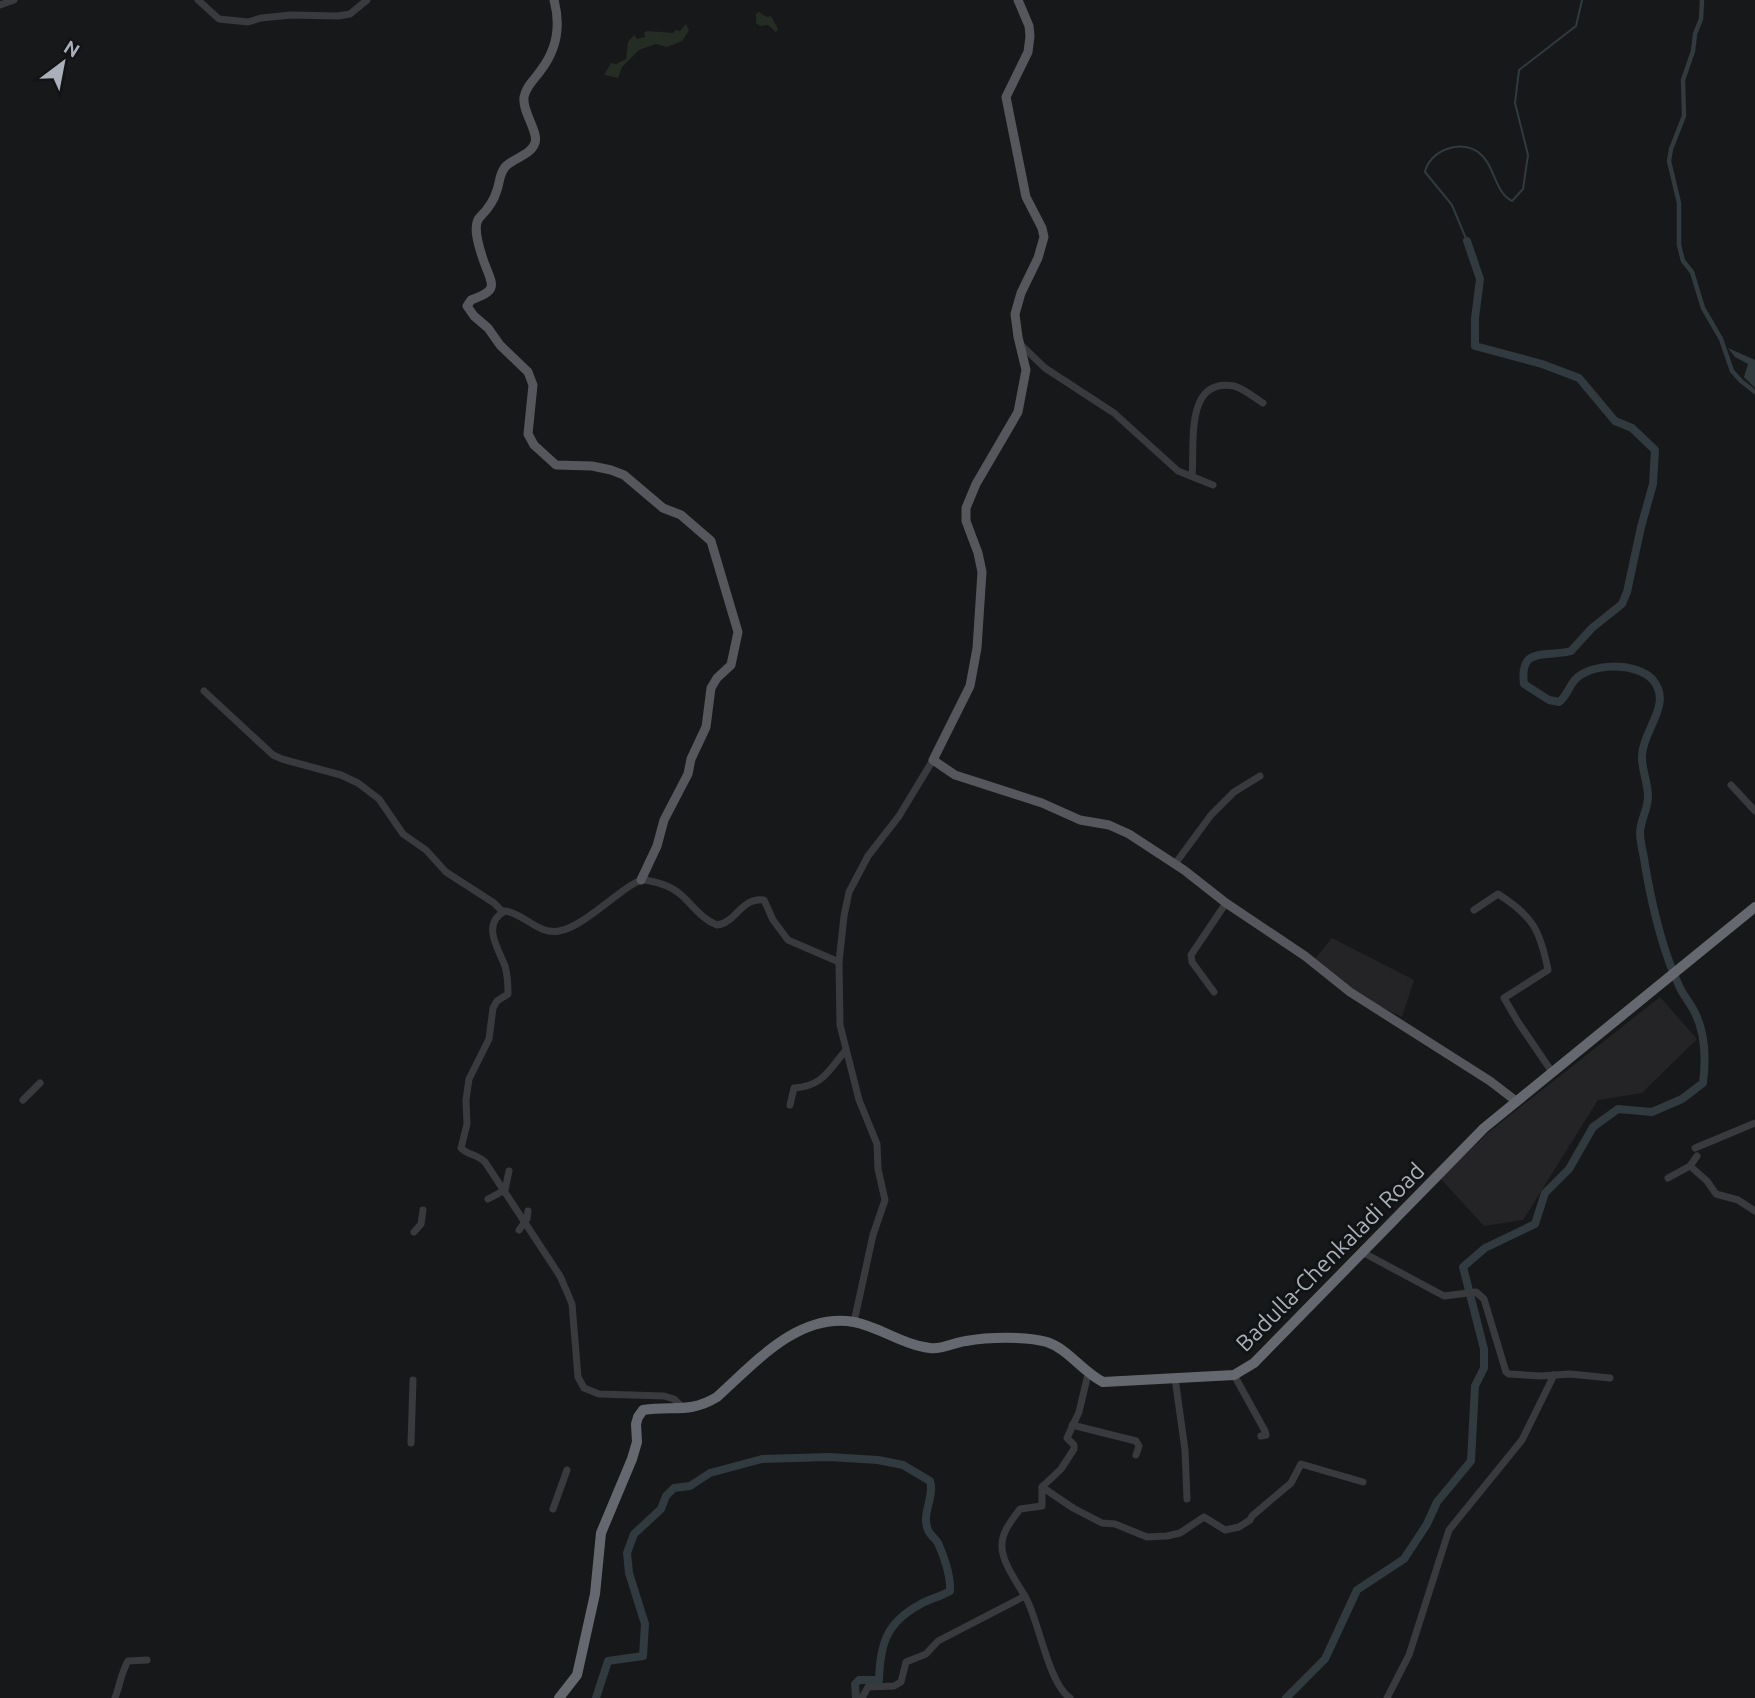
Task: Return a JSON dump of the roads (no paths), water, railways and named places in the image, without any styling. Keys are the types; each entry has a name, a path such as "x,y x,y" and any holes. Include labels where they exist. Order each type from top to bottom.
{"highway":[{"name":"Badulla-Chenkaladi Road","path":"1088,1374 1103,1382 1234,1375 1254,1363 1484,1128 1755,907"},
{"path":"559,1698 577,1675 595,1594 601,1533 632,1459 637,1441 638,1416 643,1410 685,1409 706,1404 718,1397 783,1340 798,1332 830,1322 854,1322 932,1349 968,1340 1011,1339 1045,1342 1061,1349 1088,1374"}],"main road":[{"path":"554,0 558,13 558,34 550,55 527,88 524,97 525,112 536,142 529,152 506,166 491,204 477,219 474,227 484,262 493,280 487,294 471,300 467,306 500,345 528,372 533,385 528,434 534,445 552,463 592,466 624,475 663,508 681,515 700,534 712,541 738,632 731,665 711,688 706,727 691,760 688,774 664,820 657,846 641,880"},
{"path":"1018,0 1029,26 1030,36 1028,52 1006,97 1026,197 1044,237 1015,314 1026,369 1018,412 976,484 966,508 965,521 978,553 982,572 977,648 970,686 933,760 956,775 1042,803 1080,820 1109,825 1129,834 1306,956 1350,992 1490,1081 1516,1101"}],"street":[{"path":"0,5 14,0"},
{"path":"198,0 219,19 248,22 291,15 338,16 350,13 367,0"},
{"path":"1019,344 1045,368 1114,414 1178,471 1213,485"},
{"path":"1192,475 1194,412 1198,400 1216,388 1235,386 1263,403"},
{"path":"204,691 273,755 282,760 341,775 372,793 403,834 426,850 446,872 494,903 503,912"},
{"path":"854,1322 873,1235 885,1200 878,1169 877,1144 859,1100 841,1025 839,962 849,892 853,882 868,856 899,816 933,760"},
{"path":"1175,864 1211,815 1234,792 1261,776"},
{"path":"1731,785 1755,811"},
{"path":"685,1409 674,1399 664,1396 599,1394 584,1388 578,1377 572,1304 560,1276 479,1156 461,1148 467,1124 469,1079 489,1040 492,1007 508,994 505,967 494,944 492,929 498,914 510,911 543,930 559,932 580,923 630,885 641,880 664,885 678,892 701,915 717,925 729,920 747,903 757,899 764,900 773,920 789,940 839,962"},
{"path":"1474,910 1498,894 1528,915 1536,928 1548,970 1504,998 1552,1072"},
{"path":"1214,992 1192,962 1191,955 1226,903"},
{"path":"790,1105 794,1088 808,1087 820,1082 846,1050"},
{"path":"23,1100 40,1083"},
{"path":"1668,1178 1690,1166 1696,1152 1755,1123"},
{"path":"1690,1166 1707,1181 1716,1194 1738,1200 1755,1211"},
{"path":"505,1191 509,1171"},
{"path":"488,1199 505,1191"},
{"path":"414,1232 421,1224 424,1210"},
{"path":"519,1230 528,1211"},
{"path":"1362,1252 1444,1296 1476,1292 1484,1298 1506,1372 1515,1375 1610,1378"},
{"path":"1070,1698 1062,1691 1057,1681 1024,1596 1003,1558 1001,1544 1006,1528 1020,1509 1042,1506 1042,1487 1061,1469 1074,1449 1074,1445 1067,1438 1079,1412 1088,1374"},
{"path":"1234,1375 1265,1431 1262,1436"},
{"path":"1387,1698 1409,1655 1449,1530 1521,1440 1554,1375"},
{"path":"1175,1378 1185,1450 1187,1499"},
{"path":"411,1443 413,1380"},
{"path":"1072,1425 1136,1441 1139,1446 1136,1454"},
{"path":"1042,1487 1101,1523 1115,1524 1147,1536 1167,1536 1180,1533 1204,1517 1225,1530 1239,1527 1291,1483 1301,1464 1363,1482"},
{"path":"553,1509 567,1470"},
{"path":"862,1698 868,1687 894,1686 901,1682 906,1662 926,1654 938,1641 1024,1596"},
{"path":"115,1698 128,1661 147,1660"}],"waterway":[{"path":"1467,241 1452,205 1425,172 1428,165 1432,158 1446,149 1471,148 1484,157 1501,191 1512,201 1523,189 1528,155 1515,103 1519,70 1576,26 1582,0"},
{"path":"1702,0 1701,19 1683,80 1684,116 1669,161 1679,203 1679,245 1683,261 1692,272 1703,308 1721,339 1732,371 1755,392"},
{"path":"1286,1698 1325,1659 1357,1590 1404,1559 1427,1524 1437,1502 1471,1461 1475,1386 1484,1368 1484,1349 1463,1267 1485,1248 1535,1224 1545,1193 1569,1169 1593,1127 1618,1109 1652,1112 1682,1099 1703,1083 1705,1055 1701,1028 1680,988 1663,943 1640,837 1648,797 1642,755 1659,708 1658,689 1646,674 1625,667 1590,670 1574,681 1559,702 1549,700 1524,684 1526,663 1530,658 1571,651 1592,628 1622,604 1653,484 1655,450 1632,428 1615,421 1579,378 1542,364 1475,346 1480,279 1467,241"},
{"path":"596,1698 608,1661 643,1656 645,1624 629,1573 627,1553 634,1534 661,1509 666,1496 674,1488 690,1486 710,1473 762,1459 829,1457 878,1460 903,1465 930,1481 931,1493 926,1524 940,1548 949,1579 950,1591 908,1612 892,1627 883,1646 879,1680 859,1680 855,1684 856,1698"}]}
